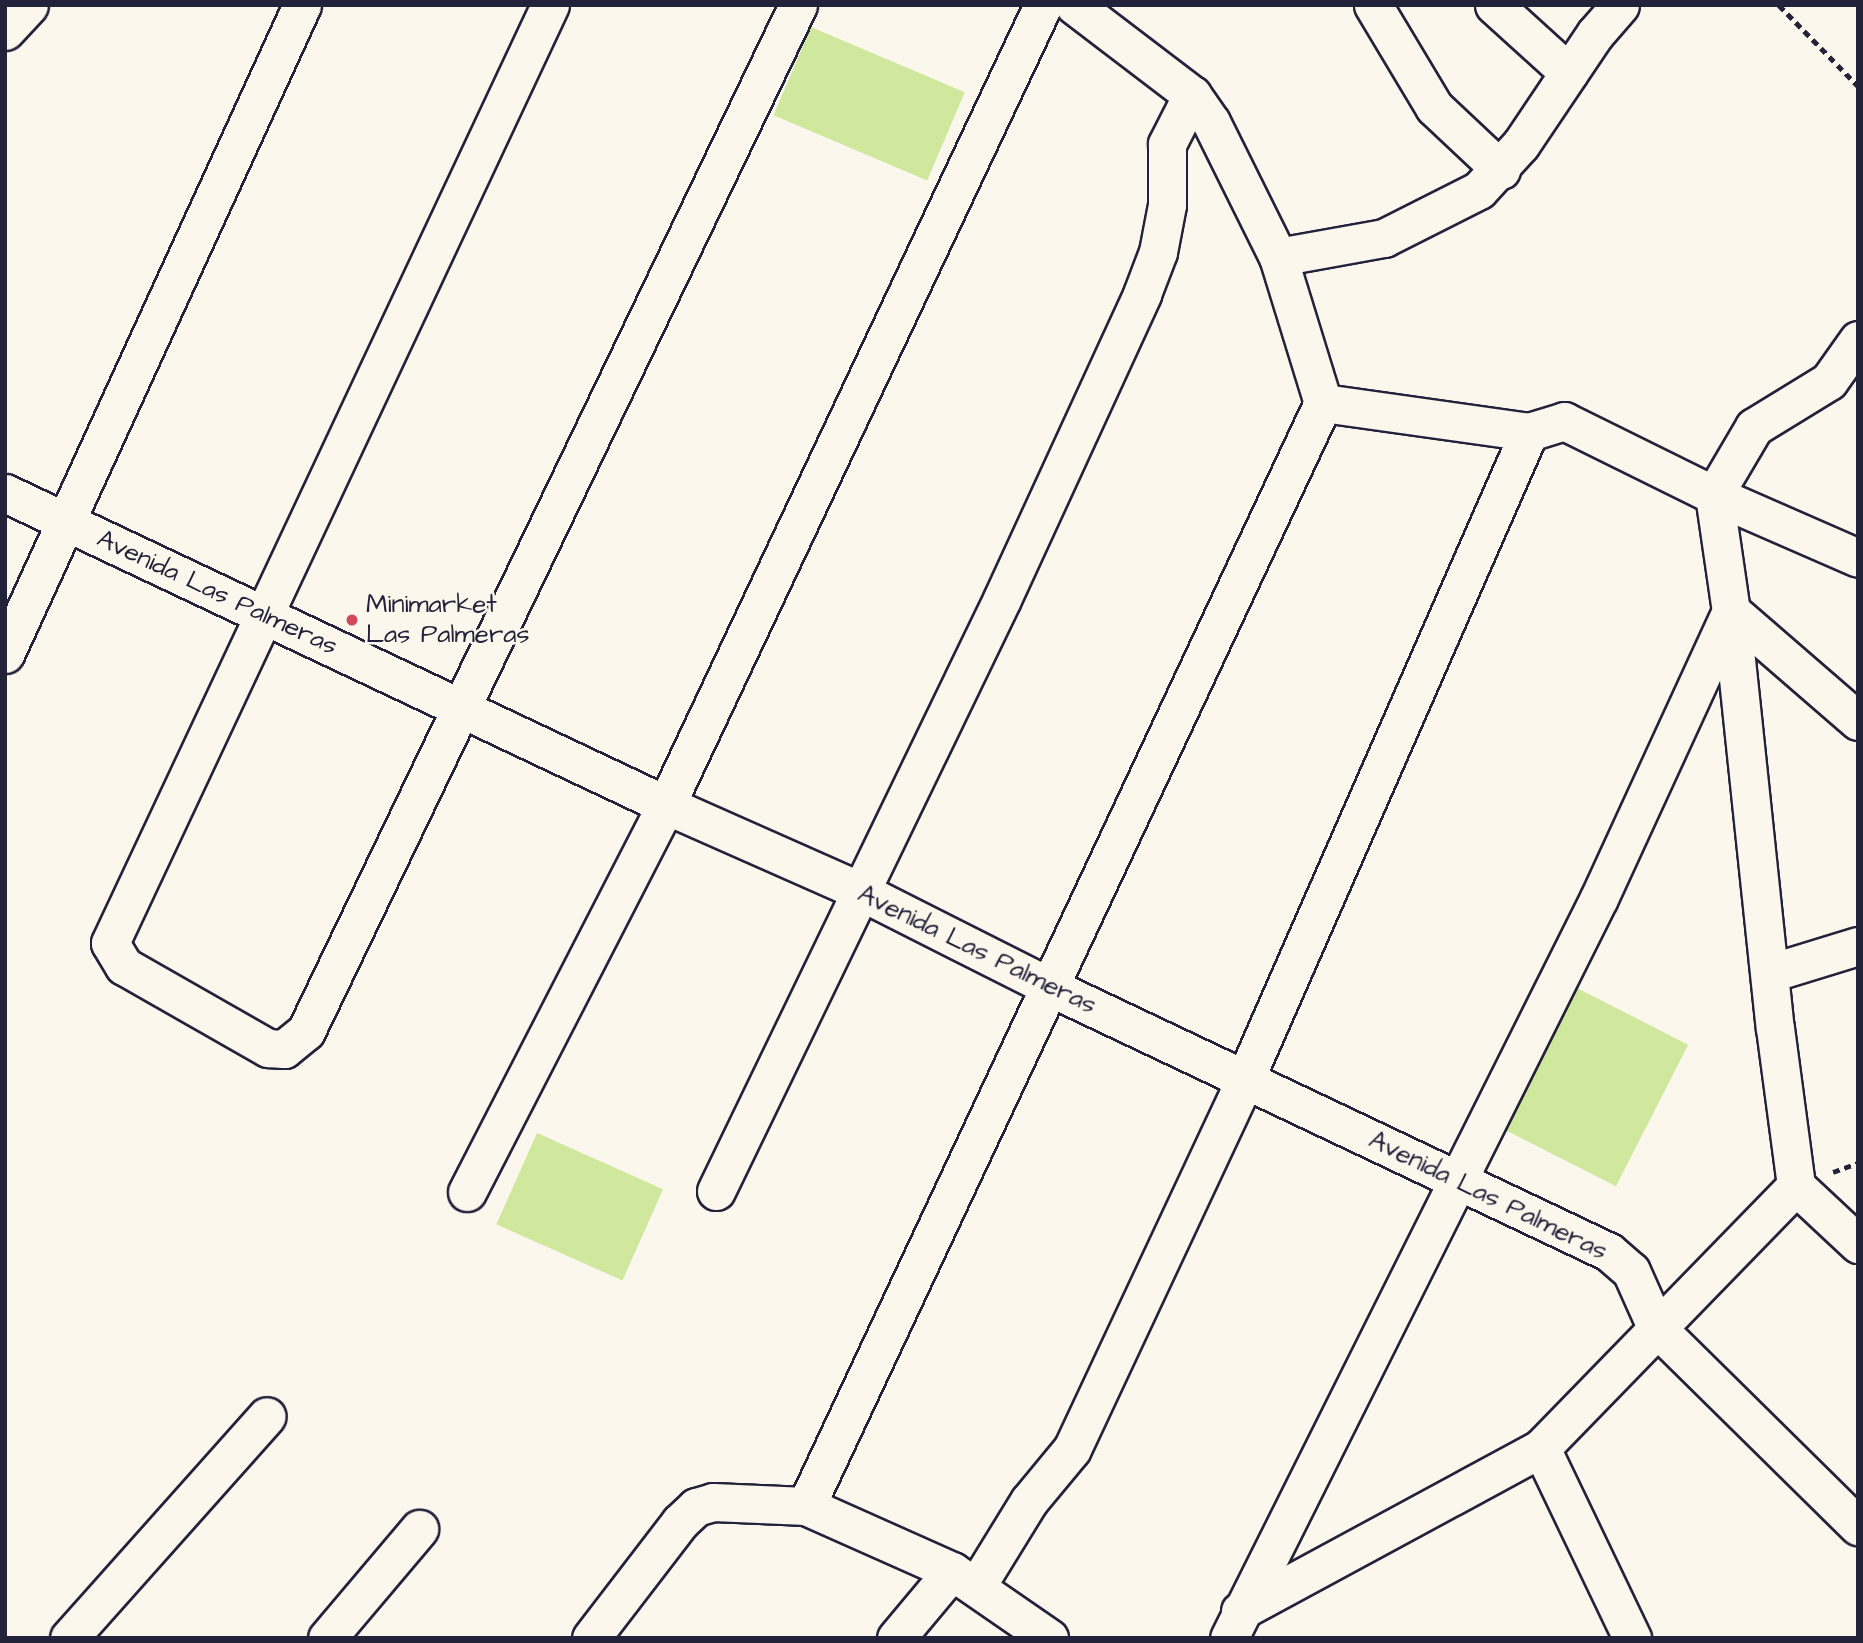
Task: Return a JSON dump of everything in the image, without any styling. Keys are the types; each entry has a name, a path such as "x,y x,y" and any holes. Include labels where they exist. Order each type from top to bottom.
{"street":[{"path":"5,31 29,5"},
{"path":"5,654 302,5"},
{"path":"550,5 110,943 124,967 268,1048 284,1049 306,1031 798,5"},
{"path":"467,1192 666,806 1043,5"},
{"path":"806,1506 1052,988 1323,403 1278,257 1212,122 1192,95 1074,5"},
{"path":"1373,5 1434,107 1501,170"},
{"path":"1494,5 1569,73"},
{"path":"1278,257 1384,238 1458,204 1501,170 1620,5"},
{"path":"716,1191 862,892 1142,294 1158,252 1167,205 1167,144 1192,95"},
{"path":"1858,340 1829,381 1754,427 1714,495 1731,611 1796,1186 1858,1244"},
{"path":"1323,403 1529,432 1564,421 1714,495 1858,558"},
{"path":"896,1638 964,1579 1072,1449 1245,1079 1529,432"},
{"name":"Avenida Las Palmeras","path":"5,493 666,806 862,892 1052,988 1609,1252 1631,1271 1656,1327 1858,1526"},
{"path":"1731,611 1858,721"},
{"path":"1235,1624 1599,898 1731,611"},
{"path":"1770,973 1858,946"},
{"path":"1235,1624 1541,1448 1796,1186"},
{"path":"69,1638 267,1416"},
{"path":"1541,1448 1632,1638"},
{"path":"591,1638 696,1507 713,1502 806,1506 964,1579 1049,1638"},
{"path":"327,1638 419,1529"}],"path":[{"path":"1779,5 1858,86"}],"green space":[{"path":"811,27 965,92 927,181 773,115"},
{"path":"1575,987 1688,1045 1616,1186 1503,1129"},
{"path":"537,1133 663,1189 622,1280 496,1224"}],"place":[{"name":"Minimarket Las Palmeras","path":"352,620"}]}
